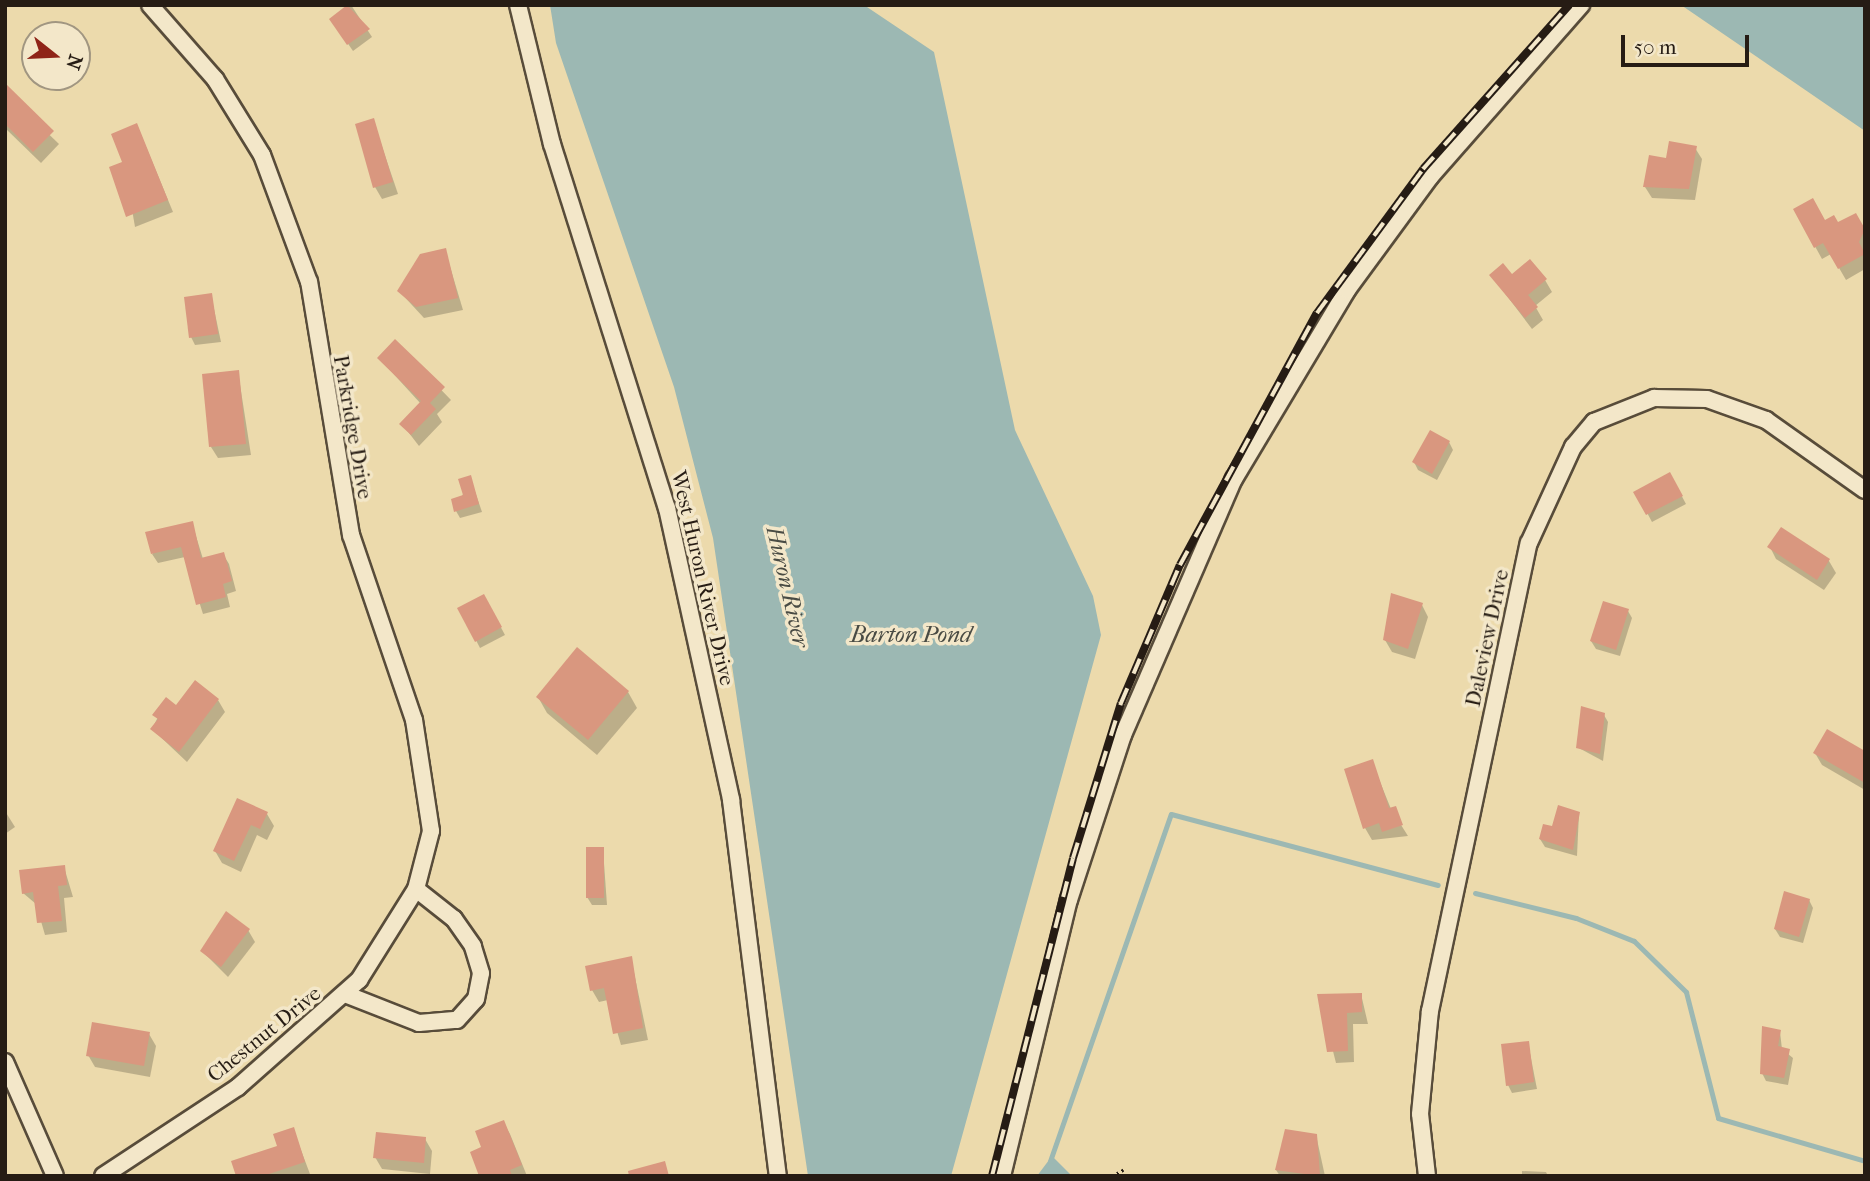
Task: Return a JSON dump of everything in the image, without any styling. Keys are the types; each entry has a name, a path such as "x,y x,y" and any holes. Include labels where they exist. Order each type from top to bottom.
{"street":[{"name":"Parkridge Drive","path":"150,5 215,79 262,155 309,282 351,535 414,720 429,789 429,848 416,889"},
{"name":"West Huron River Drive","path":"518,5 552,144 647,433 673,535 731,800 778,1176"},
{"path":"1002,1176 1069,900 1123,735 1234,479 1304,357 1430,177 1581,5"},
{"name":"Daleview Drive","path":"1427,1176 1420,1114 1430,1012 1529,543 1573,447 1594,422 1654,398 1707,399 1766,420 1865,490"},
{"name":"Chestnut Drive","path":"103,1176 238,1087 345,994 416,889"},
{"path":"345,994 419,1023 457,1020 476,999 481,973 473,946 454,919 416,889"},
{"path":"5,1062 55,1176"}],"path":[{"path":"1112,1176 1123,1170"}],"water":[{"name":"Barton Pond","path":"550,5 864,5 934,52 1015,430 1093,596 1101,635 951,1176 808,1176 713,538 674,387 556,43"},
{"path":"1681,5 1865,5 1865,131 1760,59"},
{"path":"1052,1156 1072,1176 1037,1176"}],"building":[{"path":"347,5 370,29 347,45 329,19"},
{"path":"5,83 54,131 33,152 5,124"},
{"path":"374,118 393,182 373,188 355,124"},
{"path":"137,123 168,200 126,217 109,167 122,162 111,134"},
{"path":"1669,141 1697,146 1689,189 1643,187 1649,155 1666,158"},
{"path":"1813,198 1825,220 1834,215 1838,222 1856,213 1865,229 1859,242 1865,254 1838,269 1823,243 1814,248 1793,209"},
{"path":"446,248 458,298 416,307 397,291 420,254"},
{"path":"1530,259 1547,279 1528,295 1538,307 1525,318 1489,275 1503,263 1512,274"},
{"path":"212,293 218,334 189,338 184,297"},
{"path":"395,339 445,387 430,403 436,409 411,435 399,424 421,401 377,358"},
{"path":"239,370 246,444 209,447 202,374"},
{"path":"1430,430 1450,441 1432,474 1412,462"},
{"path":"1670,472 1683,496 1646,515 1633,492"},
{"path":"471,475 479,504 454,512 451,499 463,495 458,479"},
{"path":"193,521 201,558 224,552 232,581 223,584 226,597 196,605 181,547 151,554 145,532"},
{"path":"1781,527 1830,559 1817,580 1767,547"},
{"path":"1391,593 1423,603 1408,649 1383,640"},
{"path":"484,594 502,627 475,642 457,608"},
{"path":"1603,601 1629,609 1616,650 1590,641"},
{"path":"577,647 629,691 588,740 536,697"},
{"path":"195,680 219,699 179,752 150,729 158,719 152,715 166,697 176,705"},
{"path":"1581,706 1605,713 1600,754 1576,748"},
{"path":"1827,729 1865,751 1865,783 1813,753"},
{"path":"1373,759 1389,808 1396,806 1403,825 1382,832 1379,823 1363,829 1344,769"},
{"path":"237,798 268,812 260,829 251,825 234,861 213,851"},
{"path":"1558,805 1580,812 1573,850 1539,839 1543,824 1552,826"},
{"path":"586,847 604,847 604,898 586,898"},
{"path":"65,865 67,885 58,886 62,921 37,923 33,892 22,894 19,870"},
{"path":"1784,891 1810,899 1799,937 1774,929"},
{"path":"226,911 250,929 221,967 200,951"},
{"path":"632,956 643,1028 613,1034 604,988 590,991 585,966"},
{"path":"1362,993 1362,1012 1347,1013 1348,1051 1327,1052 1317,994"},
{"path":"92,1022 150,1032 144,1066 86,1056"},
{"path":"1762,1026 1781,1030 1778,1046 1790,1049 1784,1078 1760,1074"},
{"path":"1529,1041 1534,1082 1506,1086 1501,1044"},
{"path":"504,1120 522,1165 510,1170 512,1176 479,1176 470,1152 481,1147 475,1131"},
{"path":"294,1127 305,1162 263,1176 236,1176 231,1161 277,1146 273,1134"},
{"path":"1285,1129 1317,1134 1320,1176 1275,1170"},
{"path":"376,1132 426,1137 424,1163 373,1158"},
{"path":"665,1161 669,1176 629,1176 628,1171"}],"waterway":[{"path":"1050,1161 1171,814 1438,885"},
{"path":"1475,893 1576,918 1634,941 1686,992 1718,1118 1865,1161"}],"railway":[{"path":"992,1176 1073,858 1121,703 1180,565 1317,313 1423,169 1569,5"}],"water label":[{"name":"Huron River","path":"787,587"}]}
